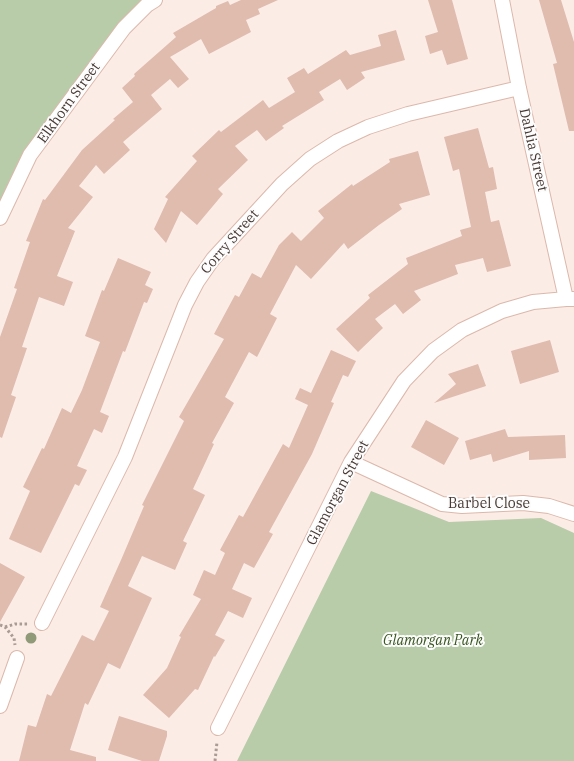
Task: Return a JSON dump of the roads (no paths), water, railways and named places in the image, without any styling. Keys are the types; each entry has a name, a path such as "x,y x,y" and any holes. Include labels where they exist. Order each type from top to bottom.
{"street":[{"name":"Elkhorn Street","path":"0,218 30,155 124,28 147,5 155,0"},
{"name":"Dahlia Street","path":"502,0 519,88 570,299"},
{"name":"Corry Street","path":"42,623 125,457 185,305 213,258 282,184 310,159 338,141 368,127 408,114 519,88"},
{"name":"Glamorgan Street","path":"218,728 351,462 404,381 433,351 462,330 502,311 533,302 570,299"},
{"name":"Barbel Close","path":"351,462 442,504 462,506 523,503 549,506 574,514"},
{"path":"0,706 17,658"}],"park label":[{"name":"Glamorgan Park","path":"433,641"}]}
